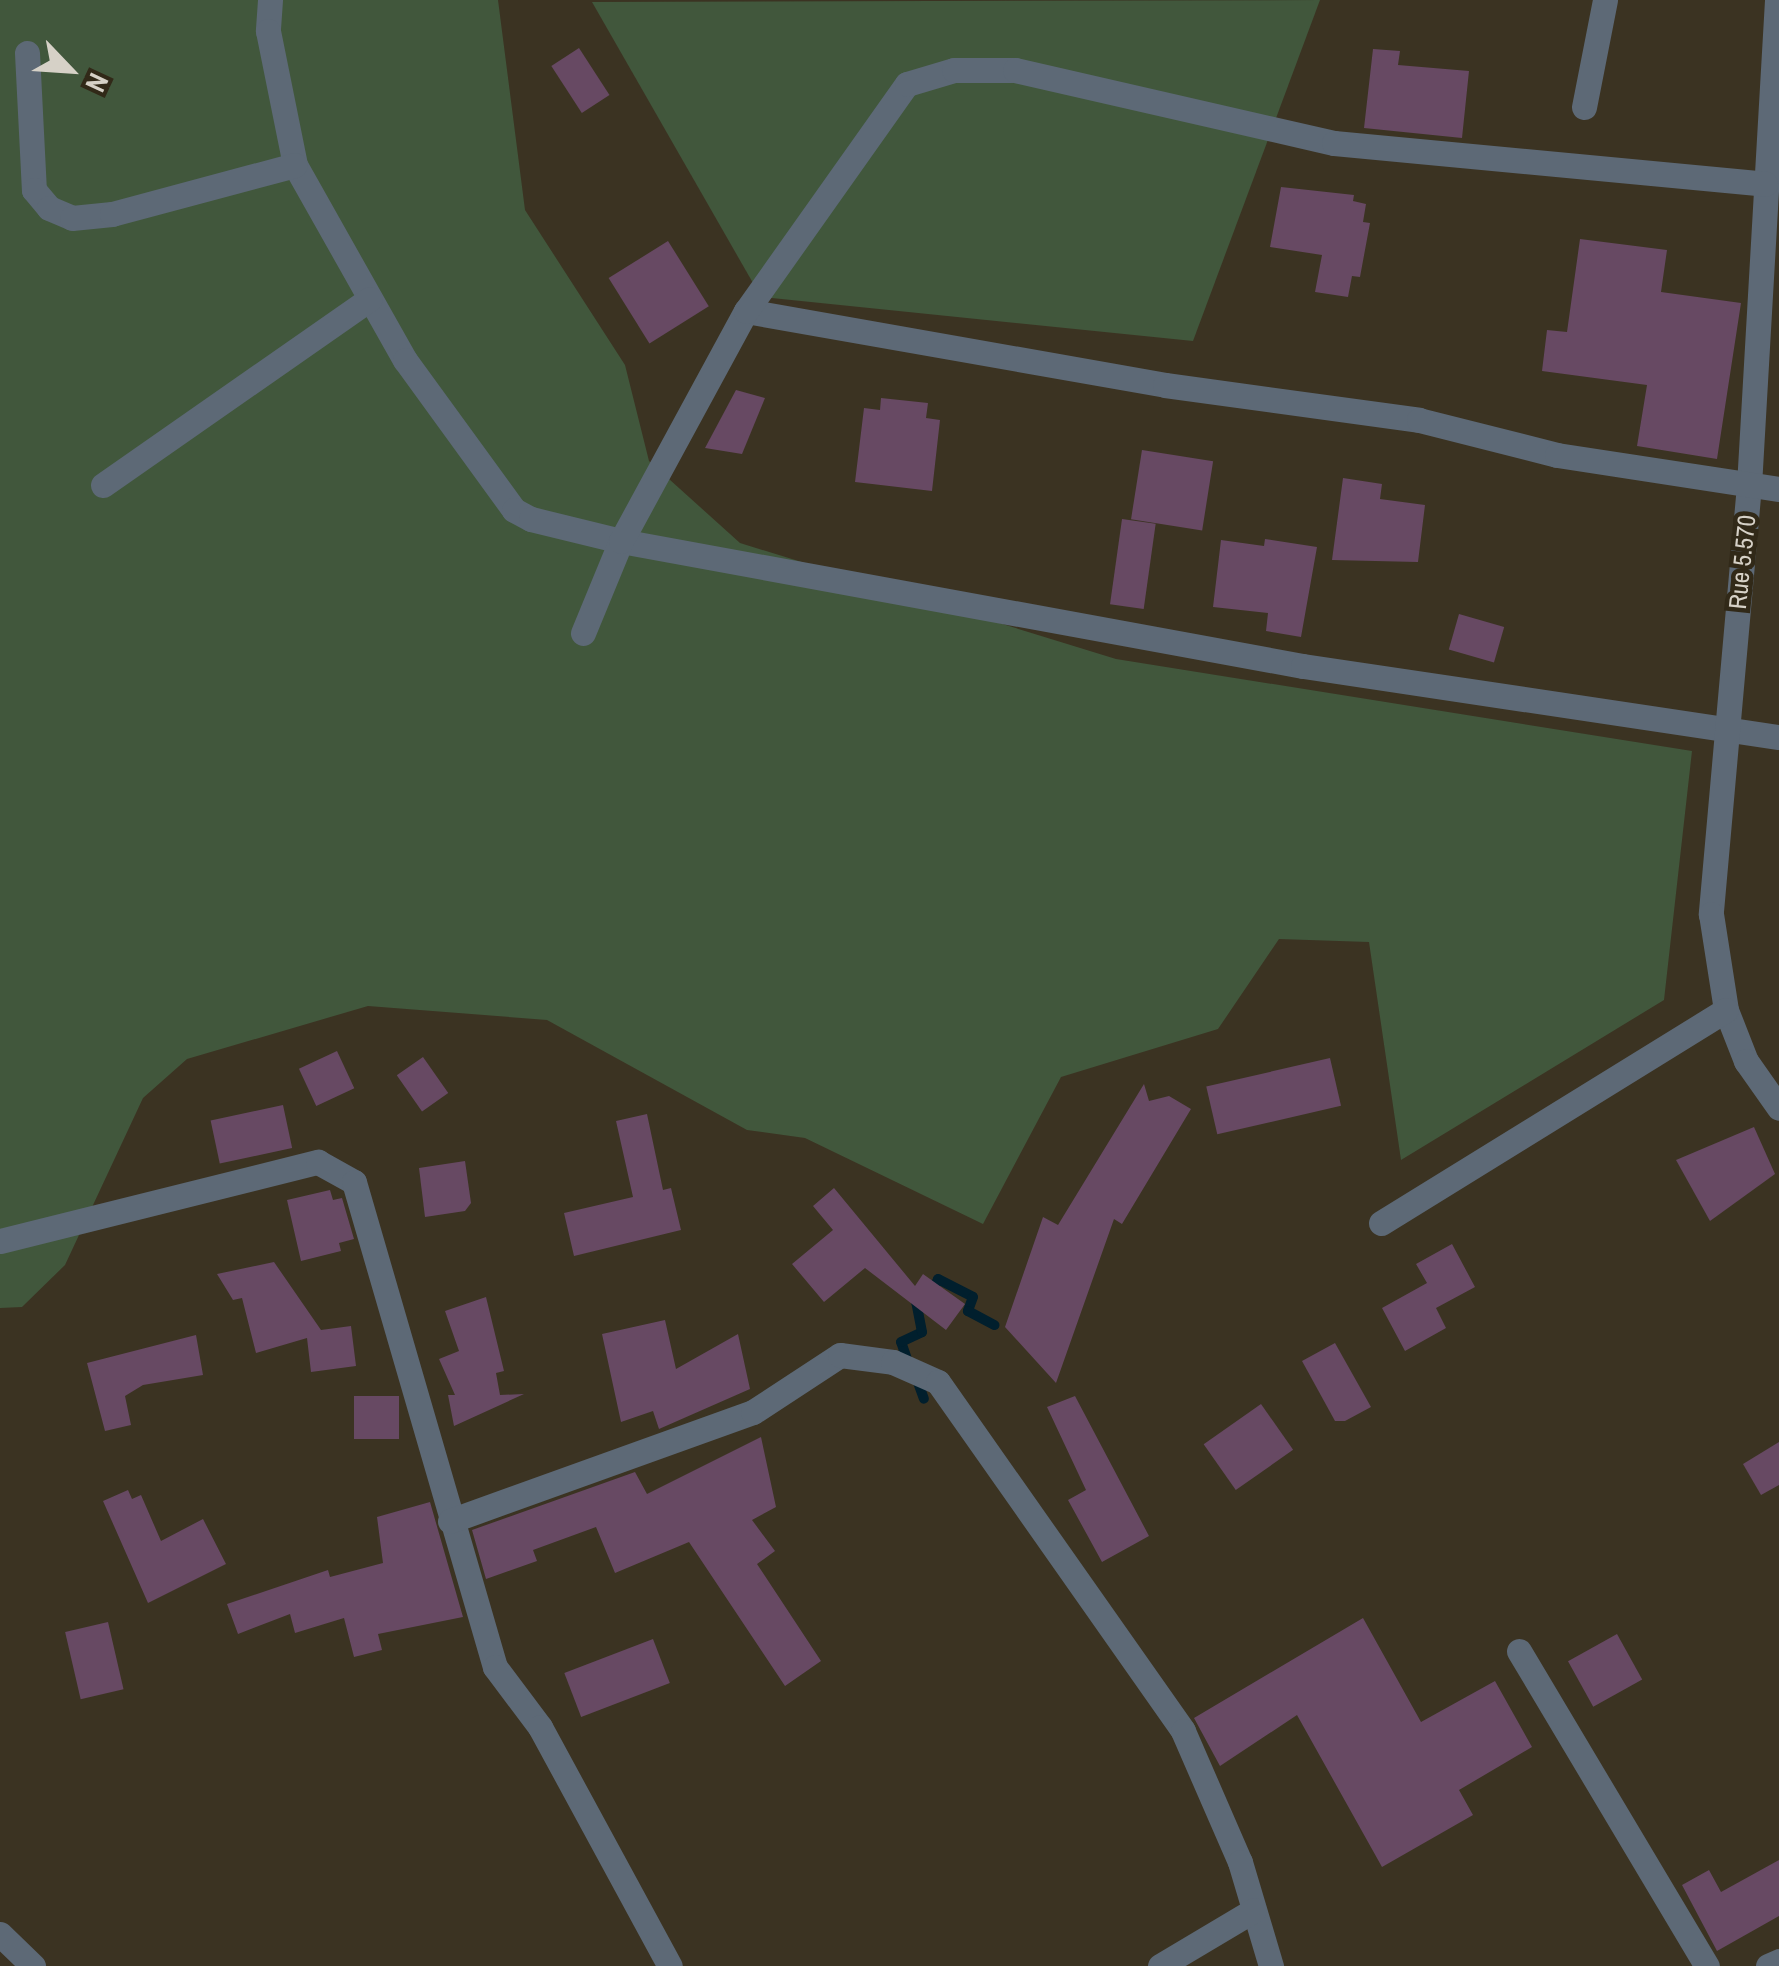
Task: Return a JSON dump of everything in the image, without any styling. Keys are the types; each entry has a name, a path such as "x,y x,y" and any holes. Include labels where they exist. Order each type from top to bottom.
{"street":[{"path":"270,0 268,32 295,166 404,360 514,510 622,541 1303,666 1779,737"},
{"path":"1584,107 1605,0"},
{"name":"Rue 5.570","path":"1777,0 1770,200 1711,914 1726,1010 1770,1081 1779,1108"},
{"path":"27,53 34,190 49,208 72,218 112,214 295,166"},
{"path":"583,633 622,541 746,311 907,84 954,70 1015,70 1334,143 1770,200"},
{"path":"103,485 370,299"},
{"path":"746,311 1183,388 1419,420 1557,456 1779,489"},
{"path":"1382,1224 1726,1010"},
{"path":"0,1241 318,1162 336,1168 354,1182 494,1667 540,1728 670,1966"},
{"path":"450,1521 753,1412 840,1355 893,1362 938,1382 1183,1731 1254,1910 1271,1966"},
{"path":"1519,1651 1707,1966"},
{"path":"1160,1966 1254,1910"},
{"path":"0,1934 33,1966"},
{"path":"1768,1966 1779,1961"}],"green space":[{"path":"0,0 498,0 525,210 625,365 649,461 740,543 1116,659 1692,751 1664,1000 1401,1160 1369,942 1279,939 1218,1029 1061,1077 983,1224 805,1138 747,1130 547,1020 368,1006 187,1059 143,1098 65,1265 22,1307 0,1308"},
{"path":"1320,0 1193,341 761,297 592,2"}],"building":[{"path":"579,48 609,95 582,113 551,66"},
{"path":"1373,49 1400,51 1398,65 1469,71 1462,138 1364,128"},
{"path":"1281,187 1354,195 1353,201 1366,204 1363,222 1370,223 1360,277 1352,276 1348,297 1315,292 1322,255 1270,247"},
{"path":"1580,239 1667,250 1661,292 1741,303 1717,459 1637,446 1647,385 1542,371 1547,330 1567,332"},
{"path":"668,241 709,306 649,343 609,278"},
{"path":"736,390 765,398 742,454 705,448"},
{"path":"881,398 928,403 926,418 940,420 932,491 855,482 864,408 880,410"},
{"path":"1142,450 1213,461 1202,530 1131,519"},
{"path":"1343,478 1382,484 1380,499 1425,505 1418,562 1332,560"},
{"path":"1122,519 1156,524 1144,609 1110,604"},
{"path":"1265,539 1317,547 1301,637 1266,631 1268,613 1213,607 1221,540 1264,546"},
{"path":"1459,614 1504,627 1494,663 1449,650"},
{"path":"337,1051 354,1088 316,1106 299,1069"},
{"path":"423,1057 448,1093 422,1111 397,1075"},
{"path":"1330,1058 1341,1106 1217,1134 1206,1087"},
{"path":"1144,1084 1149,1101 1169,1096 1191,1109 1122,1224 1114,1219 1056,1383 1005,1327 1043,1217 1058,1225"},
{"path":"283,1105 292,1148 220,1163 211,1120"},
{"path":"647,1114 663,1190 671,1188 681,1230 574,1256 564,1213 633,1197 616,1121"},
{"path":"1754,1127 1775,1174 1710,1221 1676,1160"},
{"path":"465,1161 471,1203 465,1211 425,1217 419,1168"},
{"path":"834,1188 915,1286 923,1274 965,1304 946,1330 865,1268 824,1302 792,1264 833,1230 813,1206"},
{"path":"330,1190 333,1200 342,1198 354,1239 339,1243 341,1251 301,1261 287,1200"},
{"path":"1452,1244 1475,1287 1436,1308 1446,1328 1405,1351 1382,1308 1427,1283 1416,1264"},
{"path":"274,1262 321,1330 351,1326 356,1366 311,1372 307,1338 256,1353 242,1298 233,1300 217,1274"},
{"path":"486,1297 504,1371 496,1373 500,1395 524,1394 454,1426 448,1395 455,1395 439,1359 459,1351 445,1311"},
{"path":"665,1320 676,1369 738,1334 750,1389 659,1429 653,1411 621,1422 602,1334"},
{"path":"196,1335 203,1375 143,1385 125,1396 131,1425 105,1431 87,1363"},
{"path":"1335,1343 1371,1407 1345,1421 1335,1421 1302,1361"},
{"path":"354,1396 399,1396 399,1439 354,1439"},
{"path":"1075,1396 1149,1536 1102,1562 1068,1500 1086,1490 1047,1407"},
{"path":"1261,1404 1293,1450 1236,1490 1204,1444"},
{"path":"761,1437 776,1507 752,1520 775,1551 757,1564 821,1661 785,1686 689,1542 615,1573 596,1527 533,1550 537,1561 486,1579 472,1530 635,1472 647,1494"},
{"path":"1779,1442 1779,1485 1761,1495 1743,1464"},
{"path":"128,1490 132,1499 141,1495 161,1541 203,1519 226,1564 148,1603 103,1501"},
{"path":"430,1502 463,1617 378,1634 382,1650 354,1657 344,1618 295,1633 290,1614 238,1634 227,1604 328,1570 330,1577 383,1563 377,1517"},
{"path":"1363,1618 1421,1722 1495,1681 1532,1747 1459,1790 1473,1815 1382,1867 1297,1715 1220,1766 1194,1718"},
{"path":"108,1622 124,1689 81,1699 65,1632"},
{"path":"1617,1634 1642,1679 1593,1707 1568,1661"},
{"path":"653,1639 670,1683 581,1717 564,1673"},
{"path":"1779,1860 1779,1916 1717,1951 1682,1885 1709,1870 1721,1892"}],"waterway":[{"path":"908,1362 901,1342 922,1332 916,1302 929,1297 938,1279 973,1297 968,1311 994,1325"},
{"path":"916,1377 924,1399"}]}
